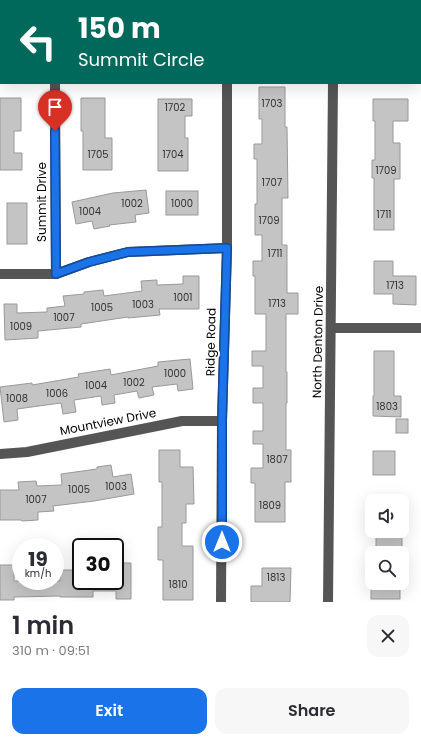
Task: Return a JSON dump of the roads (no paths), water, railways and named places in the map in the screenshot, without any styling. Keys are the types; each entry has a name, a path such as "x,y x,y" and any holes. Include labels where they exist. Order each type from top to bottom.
{"street":[{"name":"Summit Drive","path":"55,84 56,274"},
{"name":"Ridge Road","path":"221,602 222,420 227,248 227,84"},
{"name":"North Denton Drive","path":"328,602 333,84"},
{"path":"0,274 56,274 89,262 128,252 227,248"},
{"path":"331,328 421,328"},
{"name":"Mountview Drive","path":"0,454 27,452 182,421 222,420"}]}
